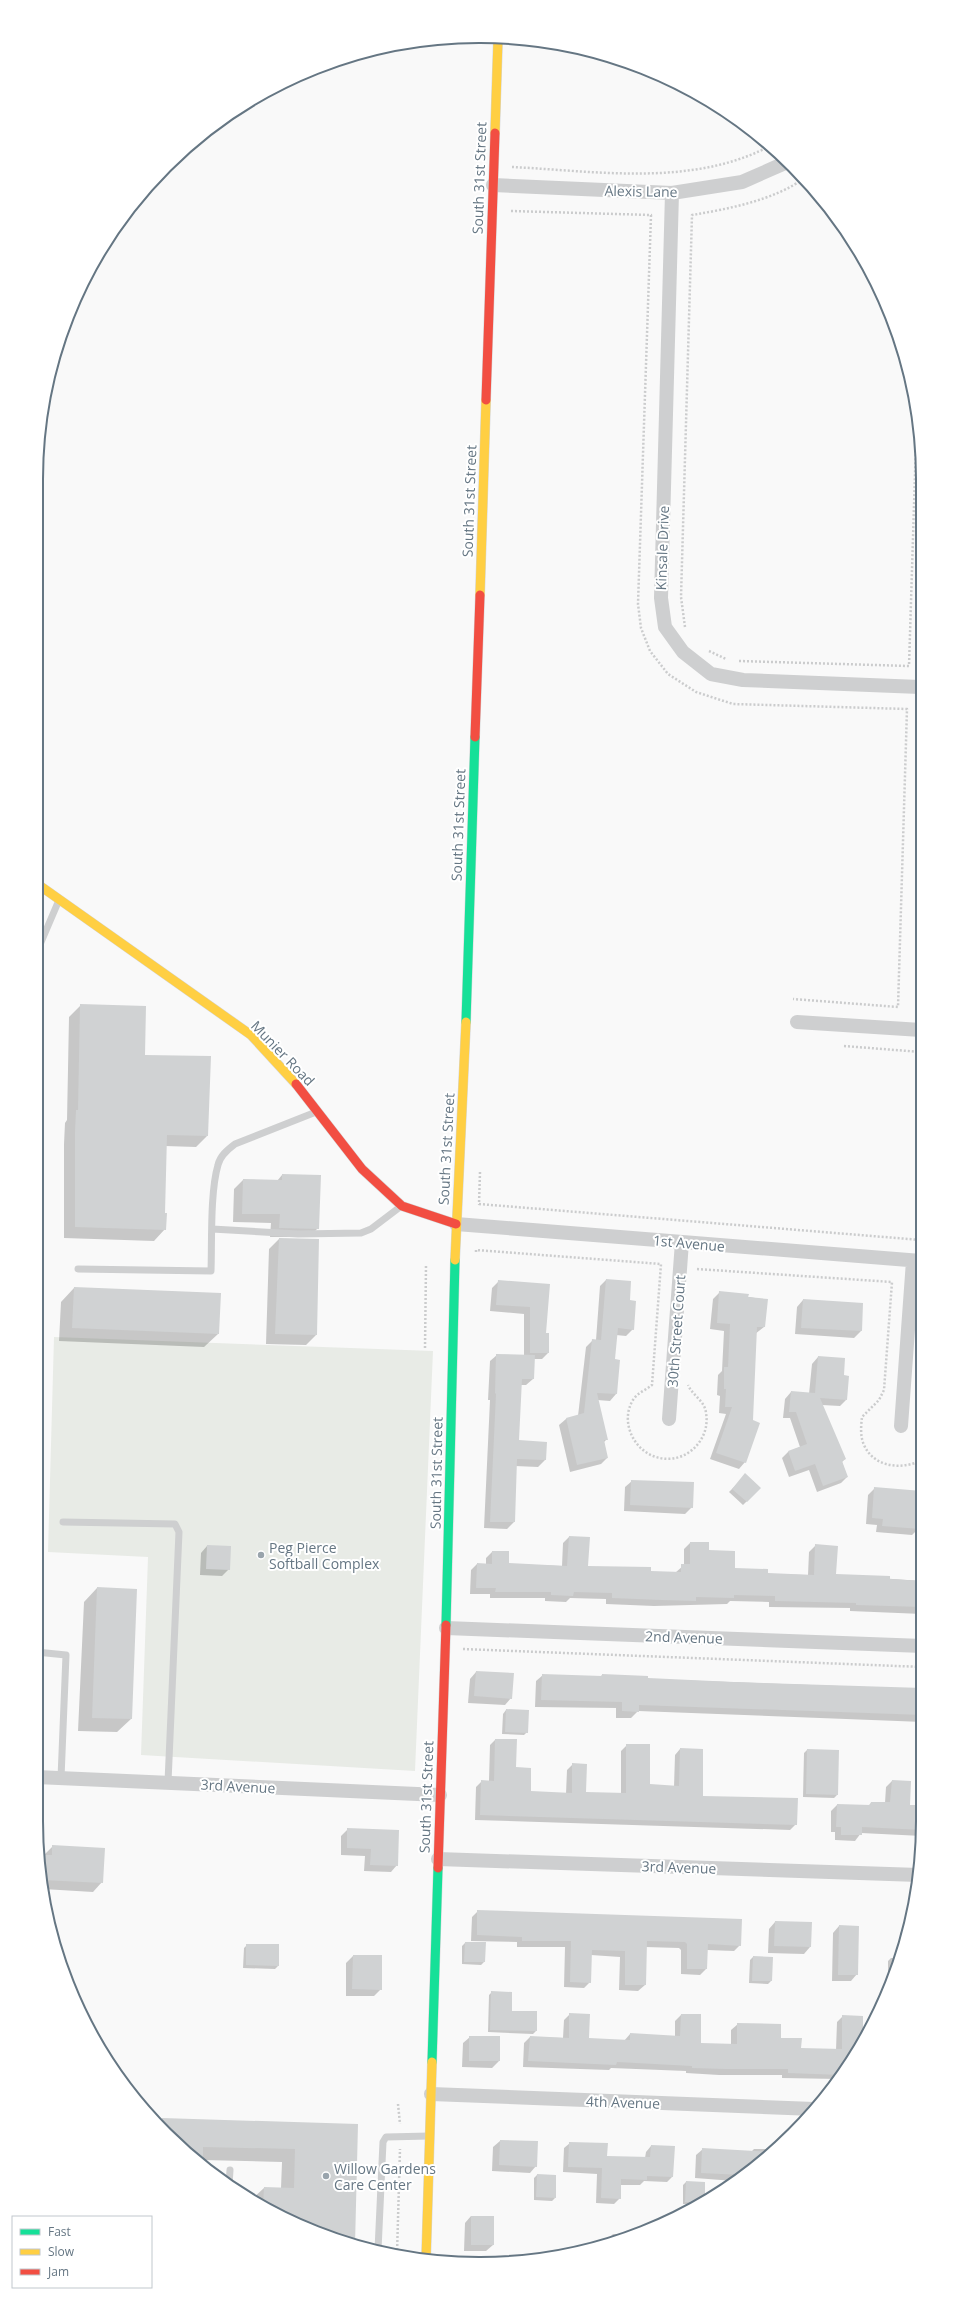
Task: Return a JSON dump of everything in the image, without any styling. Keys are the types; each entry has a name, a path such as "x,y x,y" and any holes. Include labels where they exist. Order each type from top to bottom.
{"street":[{"name":"South 31st Street","path":"426,2253 446,1628 456,1224 464,1090 498,44"},
{"name":"Alexis Lane","path":"493,185 672,193 742,182 781,165"},
{"name":"Kinsale Drive","path":"672,193 661,598 666,627 683,652 711,674 743,680 916,687"},
{"name":"Munier Road","path":"43,888 251,1035 318,1112 362,1168 402,1206 424,1215 456,1224"},
{"path":"798,1022 916,1030"},
{"name":"1st Avenue","path":"456,1224 916,1261"},
{"name":"30th Street Court","path":"669,1419 682,1242"},
{"path":"901,1426 916,1271"},
{"name":"2nd Avenue","path":"446,1628 916,1646"},
{"name":"3rd Avenue","path":"43,1777 440,1795"},
{"name":"3rd Avenue","path":"438,1859 912,1875"},
{"name":"4th Avenue","path":"431,2094 807,2109"}],"lane":[{"path":"43,938 60,900"},
{"path":"78,1269 211,1271 215,1181 218,1164 224,1152 242,1140 318,1112"},
{"path":"212,1229 298,1234 361,1233 371,1229 402,1206"},
{"path":"64,1522 175,1524 179,1532 168,1782"},
{"path":"43,1653 66,1655 61,1778"},
{"path":"378,2245 381,2148 386,2137 430,2136"},
{"path":"230,2170 230,2178"}],"path":[{"path":"512,167 641,173 690,172 723,164 764,149"},
{"path":"686,630 681,597 692,215 724,210 766,197 798,181"},
{"path":"510,219 510,212 651,215 638,604 641,628 650,652 668,674 696,692 733,704 907,709 898,1007 793,999"},
{"path":"738,661 909,666 915,462"},
{"path":"702,647 730,661"},
{"path":"844,1046 916,1052"},
{"path":"480,1165 479,1204 916,1240"},
{"path":"476,1258 476,1250 662,1264 652,1385 633,1399 628,1420 630,1433 636,1443 656,1457 680,1458 698,1446 703,1437 706,1412 701,1402 688,1386 689,1378"},
{"path":"425,1348 426,1265"},
{"path":"697,1275 698,1268 892,1282 884,1390 878,1400 862,1417 862,1438 865,1447 881,1462 892,1466 911,1465 916,1463"},
{"path":"463,1657 463,1649 916,1666"},
{"path":"397,2249 400,2136 398,2104"}],"shaded area":[{"name":"Peg Pierce Softball Complex","path":"54,1337 433,1351 415,1771 141,1755 148,1557 48,1552"}],"building":[{"path":"80,1004 146,1006 145,1055 211,1056 208,1136 167,1135 166,1230 75,1227 75,1132 76,1110 78,1110"},
{"path":"282,1174 321,1175 319,1229 279,1228 280,1214 242,1214 243,1179 282,1180"},
{"path":"279,1238 319,1239 317,1335 275,1334"},
{"path":"606,1279 631,1281 630,1300 636,1301 634,1330 618,1328 615,1359 620,1360 617,1394 597,1393 608,1440 604,1440 608,1458 577,1465 566,1418 584,1413 592,1339 601,1340"},
{"path":"498,1280 550,1284 546,1333 549,1333 549,1353 530,1353 530,1307 496,1305"},
{"path":"74,1287 221,1293 219,1334 72,1328"},
{"path":"719,1291 749,1294 748,1297 768,1299 765,1327 757,1327 753,1420 760,1423 746,1463 716,1453 732,1407 725,1407 726,1389 724,1389 724,1367 728,1367 730,1324 717,1323"},
{"path":"803,1299 863,1303 862,1331 801,1328"},
{"path":"496,1354 535,1355 534,1379 522,1379 519,1440 547,1442 546,1460 517,1459 515,1522 490,1522 496,1394"},
{"path":"818,1356 845,1358 844,1375 849,1376 847,1400 820,1398 846,1459 842,1461 848,1477 823,1486 815,1464 795,1471 788,1451 807,1444 796,1412 789,1412 791,1391 815,1393"},
{"path":"745,1473 761,1488 747,1502 732,1489"},
{"path":"631,1480 694,1482 693,1508 630,1505"},
{"path":"874,1487 916,1490 916,1529 882,1526 883,1519 872,1518"},
{"path":"569,1536 590,1537 588,1566 651,1567 651,1571 681,1572 681,1564 690,1564 690,1542 709,1542 709,1550 735,1551 735,1568 768,1569 768,1573 814,1575 815,1544 838,1546 836,1574 890,1576 890,1579 916,1581 916,1607 856,1605 856,1603 775,1601 775,1596 734,1595 734,1598 696,1597 696,1601 612,1598 612,1593 574,1592 573,1596 551,1595 551,1592 495,1592 496,1588 476,1588 477,1563 492,1564 492,1551 509,1551 509,1563 567,1566"},
{"path":"207,1545 231,1546 230,1570 206,1569"},
{"path":"97,1587 137,1589 132,1719 92,1718"},
{"path":"476,1671 514,1673 512,1699 474,1696"},
{"path":"542,1674 602,1676 602,1674 648,1676 648,1678 734,1682 916,1688 916,1715 639,1705 639,1712 622,1711 622,1702 541,1700"},
{"path":"506,1709 529,1710 528,1733 505,1732"},
{"path":"495,1739 517,1739 516,1767 531,1768 531,1791 572,1793 572,1763 587,1764 586,1792 626,1793 626,1744 650,1744 650,1784 679,1786 680,1748 703,1749 703,1796 798,1798 797,1825 480,1815 481,1780 494,1781"},
{"path":"807,1749 839,1750 838,1795 806,1794"},
{"path":"892,1780 911,1781 910,1805 916,1805 916,1830 862,1827 862,1835 841,1835 841,1827 836,1827 837,1804 870,1805 871,1802 890,1802"},
{"path":"347,1828 399,1830 398,1866 370,1865 371,1849 347,1848"},
{"path":"52,1845 105,1848 103,1883 47,1880 45,1855 52,1855"},
{"path":"477,1910 742,1919 741,1946 708,1944 707,1969 687,1969 687,1944 685,1942 647,1941 646,1985 625,1985 625,1951 592,1950 591,1983 570,1982 571,1941 522,1941 522,1937 477,1935"},
{"path":"775,1921 812,1922 811,1947 774,1946"},
{"path":"839,1925 859,1926 858,1975 838,1975"},
{"path":"465,1942 486,1942 485,1962 464,1962"},
{"path":"246,1944 279,1944 279,1966 246,1965"},
{"path":"353,1955 382,1955 382,1990 352,1989"},
{"path":"753,1956 773,1957 772,1981 752,1981"},
{"path":"491,1991 512,1992 512,2011 537,2011 537,2031 490,2030"},
{"path":"569,2013 590,2014 589,2038 630,2040 630,2033 680,2036 681,2014 701,2014 701,2043 737,2044 737,2023 781,2024 781,2038 802,2038 801,2048 842,2049 842,2015 863,2016 863,2029 834,2075 788,2073 788,2069 692,2068 692,2066 617,2062 616,2065 528,2061 530,2036 569,2038"},
{"path":"469,2036 500,2036 500,2061 469,2061"},
{"name":"Willow Gardens Care Center","path":"162,2118 358,2124 355,2239 312,2224 263,2200 264,2187 294,2188 295,2149 203,2147 203,2158"},
{"path":"500,2140 538,2141 537,2167 499,2165"},
{"path":"569,2142 608,2143 607,2156 650,2157 651,2145 675,2146 673,2177 647,2176 647,2180 621,2179 621,2199 601,2198 602,2168 568,2167"},
{"path":"702,2148 764,2151 734,2175 701,2173"},
{"path":"537,2174 556,2175 556,2198 536,2197"},
{"path":"686,2181 705,2182 705,2194 692,2202 685,2202"},
{"path":"471,2216 494,2216 494,2245 471,2245"}],"traffic: fast":[{"path":"466,1022 475,737"},
{"path":"446,1625 455,1260"},
{"path":"432,2062 438,1868"}],"traffic: slow":[{"path":"495,133 498,44"},
{"path":"480,595 486,400"},
{"path":"43,888 251,1035 296,1084"},
{"path":"455,1260 466,1022"},
{"path":"426,2253 432,2062"}],"traffic: jam":[{"path":"486,400 495,133"},
{"path":"475,737 480,595"},
{"path":"296,1084 362,1169 402,1206 456,1224"},
{"path":"438,1868 446,1625"}],"place":[{"name":"Peg Pierce Softball Complex","path":"261,1555"},
{"name":"Willow Gardens Care Center","path":"326,2176"}]}
